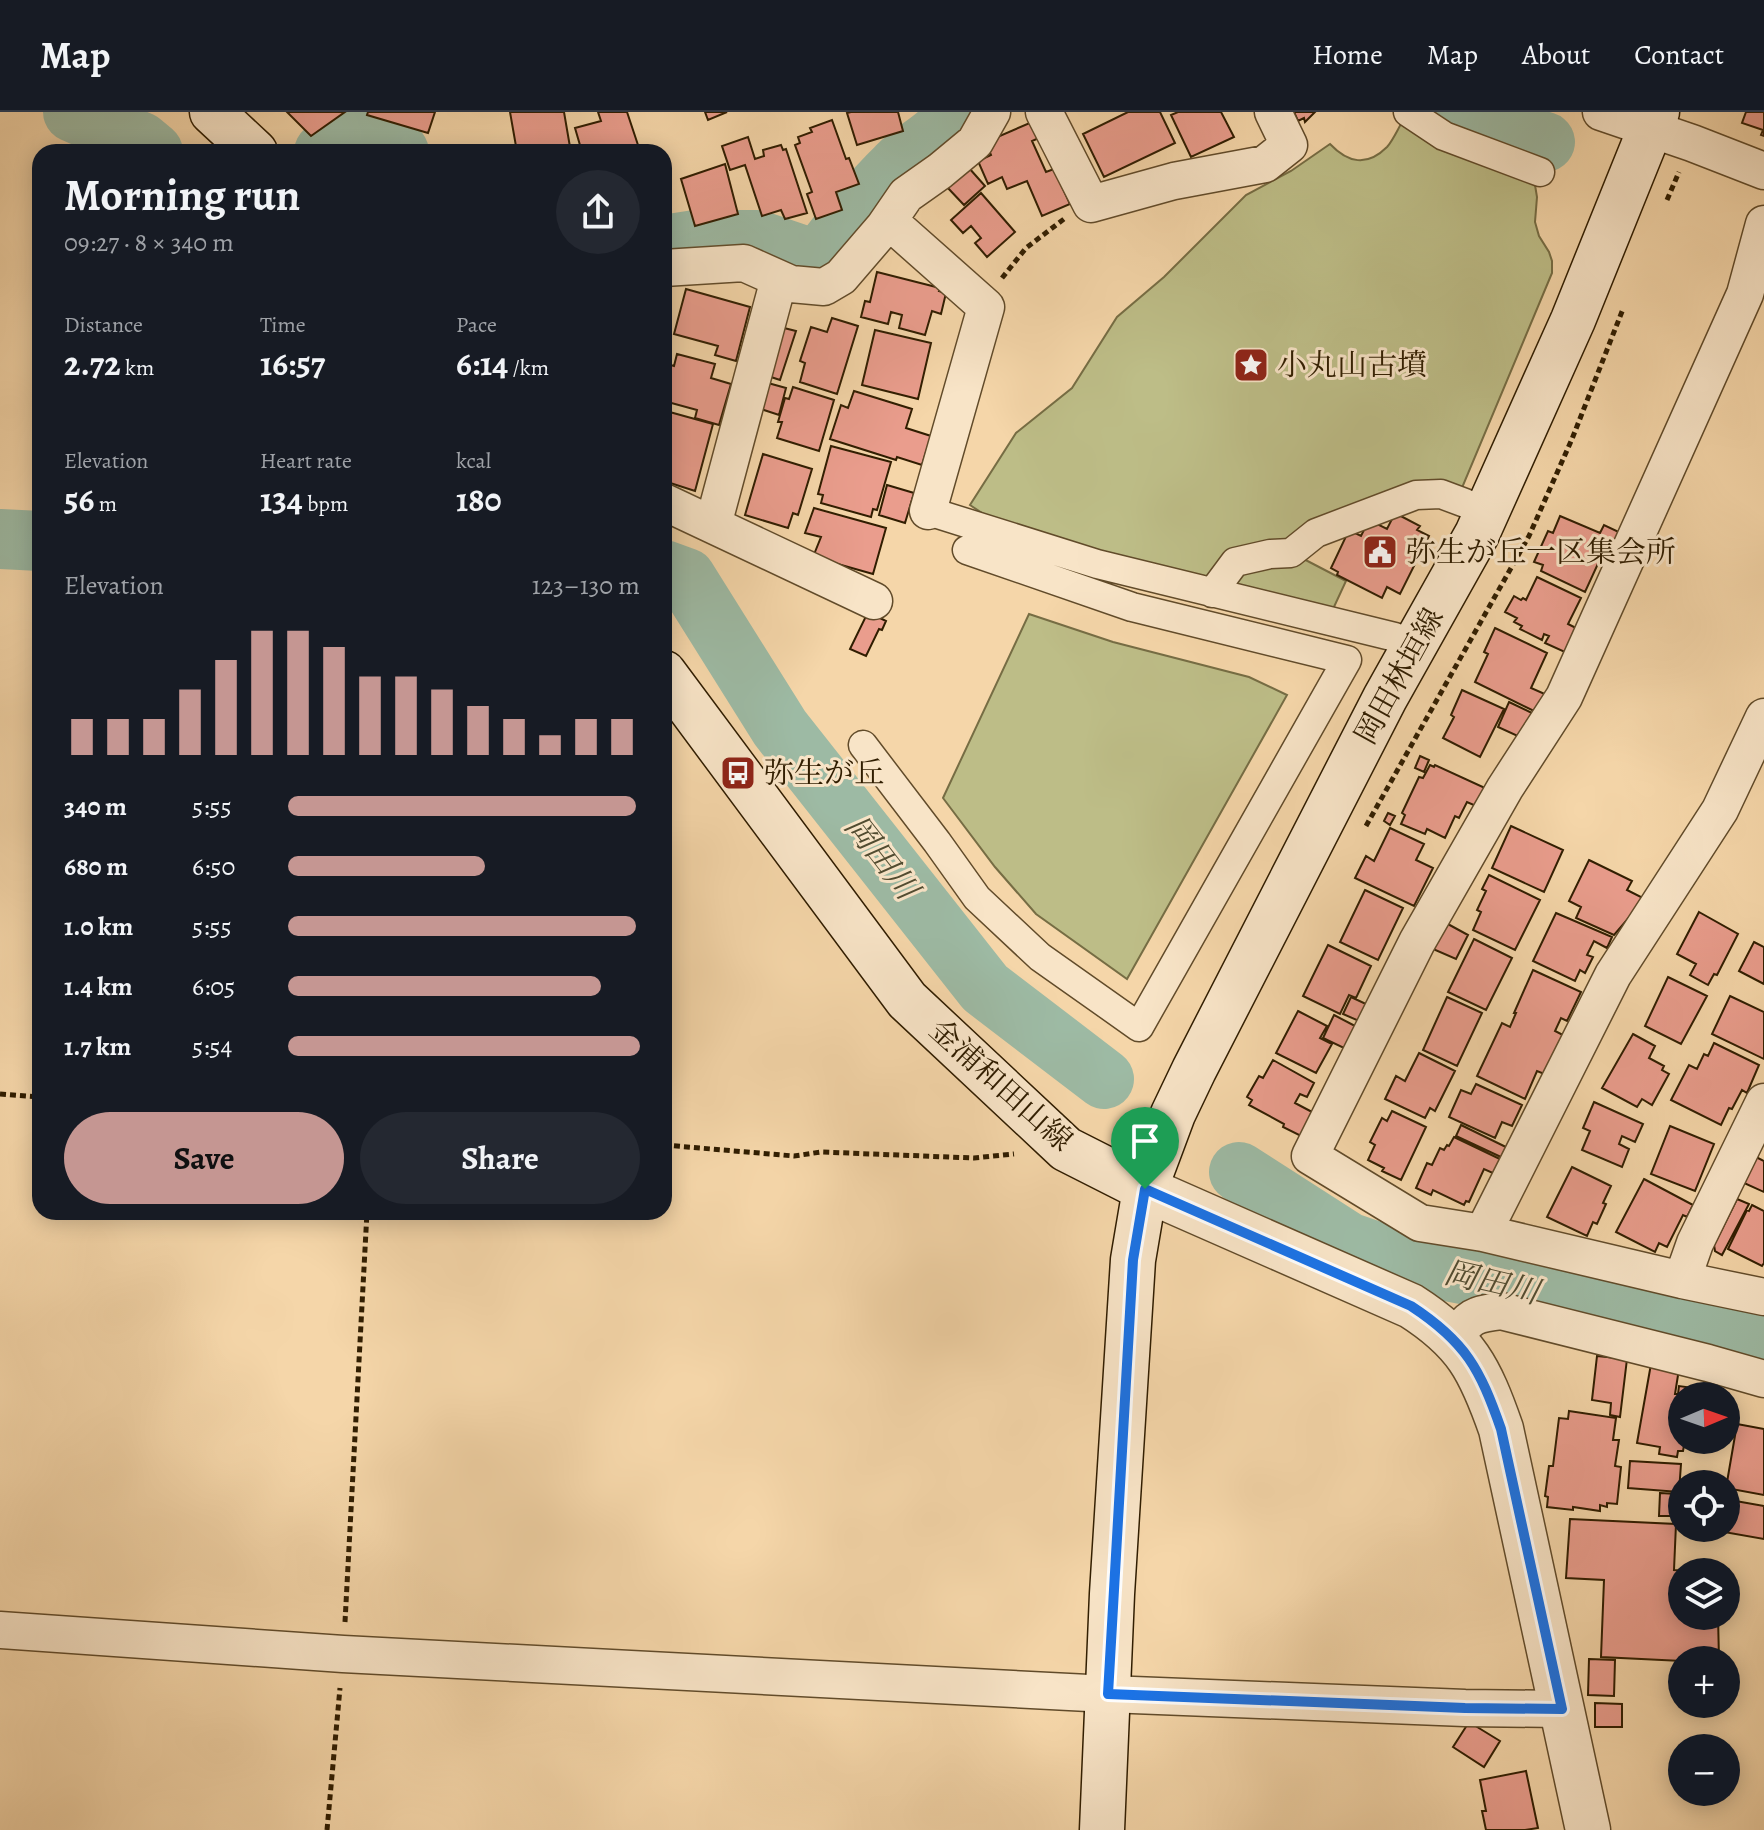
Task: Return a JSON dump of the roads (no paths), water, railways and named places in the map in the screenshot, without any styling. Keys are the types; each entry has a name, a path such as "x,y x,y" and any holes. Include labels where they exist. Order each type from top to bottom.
{"main road":[{"path":"212,112 246,144"},
{"name":"岡田林垣線","path":"1145,1189 1173,1114 1194,1070 1385,698 1477,534 1573,320 1654,120"},
{"name":"金浦和田山線","path":"672,684 907,1000 1066,1149 1145,1189 1411,1306 1454,1338 1476,1368 1501,1429 1588,1830"},
{"path":"1102,1830 1133,1260 1145,1189"}],"street":[{"path":"672,268 744,263 791,284 824,287 841,277 889,221 906,195 975,142 992,112"},
{"path":"1044,112 1091,204 1174,181 1265,164 1289,145 1273,112"},
{"path":"1408,112 1444,136 1540,172"},
{"path":"1601,112 1654,120 1764,171"},
{"path":"889,221 986,307 928,511 1097,564 1395,637"},
{"path":"1764,224 1756,287 1745,294 1564,697 1505,788 1417,942 1310,1156 1420,1223 1483,1233 1764,1297"},
{"path":"713,525 779,279"},
{"path":"1212,593 1235,562 1291,553 1316,533 1416,495 1441,494 1465,503"},
{"path":"672,506 874,601"},
{"path":"863,745 977,898 1040,957 1139,1027 1347,660 1132,607 967,550"},
{"path":"1483,1233 1613,975 1720,810 1764,717"},
{"path":"1682,1280 1695,1243 1764,1102"},
{"path":"1454,1338 1467,1320 1483,1313 1501,1311 1764,1379"},
{"path":"0,1630 343,1654 1108,1694 1562,1709"}],"waterway":[{"path":"73,112 143,144"},
{"path":"672,244 696,240 757,240 807,257 824,253 877,187 904,160 945,128 956,112"},
{"path":"1464,112 1480,122 1545,142"},
{"path":"334,144 343,136 371,144"},
{"name":"岡田川","path":"0,539 32,541"},
{"name":"岡田川","path":"672,573 686,578 780,728 985,988 1104,1079"},
{"name":"岡田川","path":"1239,1172 1348,1242 1415,1265 1764,1345"}],"place":[{"name":"小丸山古墳","path":"1251,365"},
{"name":"弥生が丘一区集会所","path":"1380,552"},
{"name":"弥生が丘","path":"738,773"}]}
